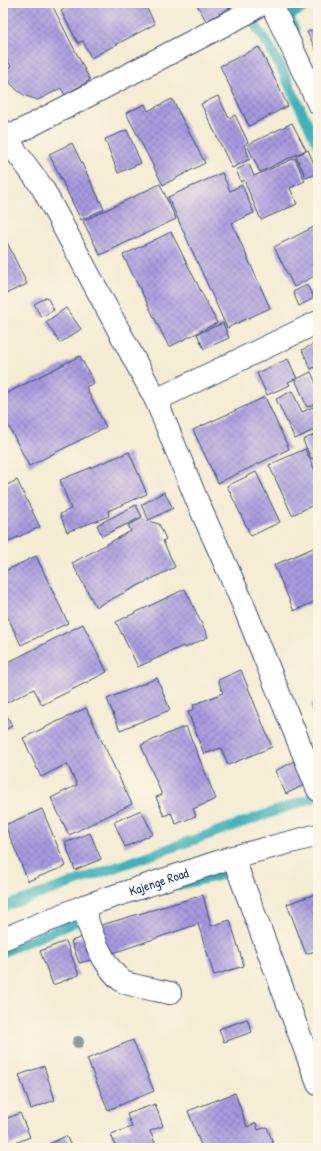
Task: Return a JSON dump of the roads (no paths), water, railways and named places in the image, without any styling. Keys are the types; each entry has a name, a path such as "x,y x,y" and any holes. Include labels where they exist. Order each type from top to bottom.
{"street":[{"path":"263,3 248,13 4,137 42,187 156,400 198,503 240,597 318,790"},
{"path":"271,3 318,103"},
{"path":"156,400 318,322"},
{"name":"Kajenge Road","path":"3,939 84,906 233,857 318,835"},
{"path":"233,857 318,1084"},
{"path":"84,906 86,917 103,960 123,982 170,993"}],"waterway":[{"path":"295,31 290,20 292,14 312,3"},
{"path":"247,13 269,46 280,66 318,145"},
{"path":"3,907 318,796"},
{"path":"179,885 222,875"},
{"path":"3,952 87,917"}]}
